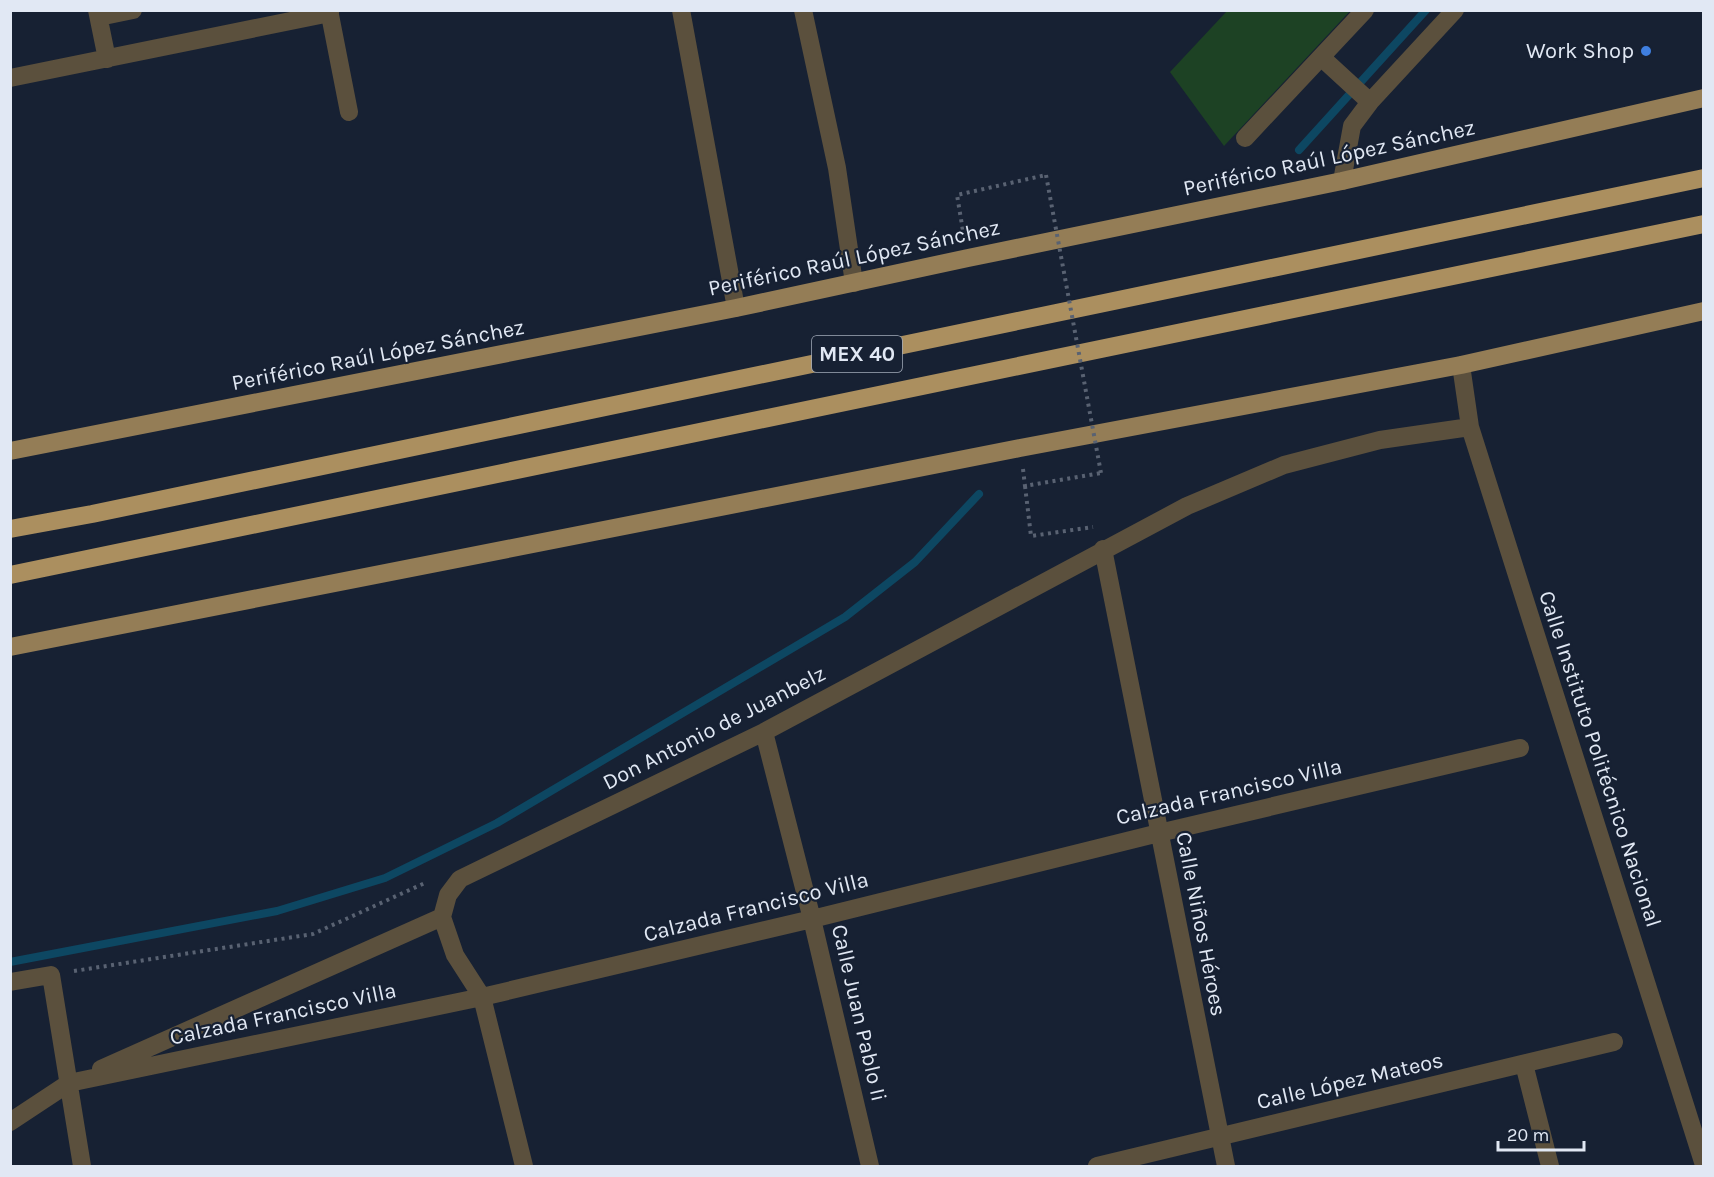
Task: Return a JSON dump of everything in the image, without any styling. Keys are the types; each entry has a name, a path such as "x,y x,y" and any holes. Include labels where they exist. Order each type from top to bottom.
{"highway":[{"name":"MEX 40","path":"10,529 1704,178"},
{"name":"MEX 40","path":"10,575 1704,224"}],"main road":[{"name":"Periférico Raúl López Sánchez","path":"10,451 736,308 1342,181 1704,98"},
{"path":"10,647 1020,448 1461,365 1704,311"}],"street":[{"path":"107,59 98,14 133,10"},
{"path":"681,10 736,308"},
{"path":"803,10 837,168 854,283"},
{"path":"1245,138 1327,62 1365,10"},
{"path":"1342,181 1352,126 1365,97 1455,10"},
{"path":"10,78 330,12 349,112"},
{"path":"1327,62 1365,97"},
{"name":"Calle Instituto Politécnico Nacional","path":"1461,365 1470,427 1704,1165"},
{"name":"Don Antonio de Juanbelz","path":"442,917 448,895 460,879 764,732 1187,506 1284,465 1380,440 1470,427"},
{"name":"Calle Niños Héroes","path":"1103,549 1226,1167"},
{"name":"Calle Juan Pablo Ii","path":"764,732 812,919 870,1167"},
{"name":"Calzada Francisco Villa","path":"10,1122 69,1083 482,997 1520,748"},
{"path":"69,1083 442,917 455,955 482,997 524,1167"},
{"path":"10,982 51,975 82,1167"},
{"name":"Calle López Mateos","path":"1097,1167 1614,1042"},
{"path":"1524,1064 1550,1167"}],"path":[{"path":"968,258 957,195 1046,176 1101,473 1025,486"},
{"path":"1020,448 1031,536 1101,525 1103,549"},
{"path":"51,975 313,934 429,882"}],"green space":[{"path":"1227,11 1350,11 1224,146 1170,72"}],"waterway":[{"path":"1299,150 1426,10"},
{"path":"10,962 277,911 385,878 497,823 845,617 915,562 979,494"}],"place":[{"name":"Work Shop","path":"1646,51"}]}
